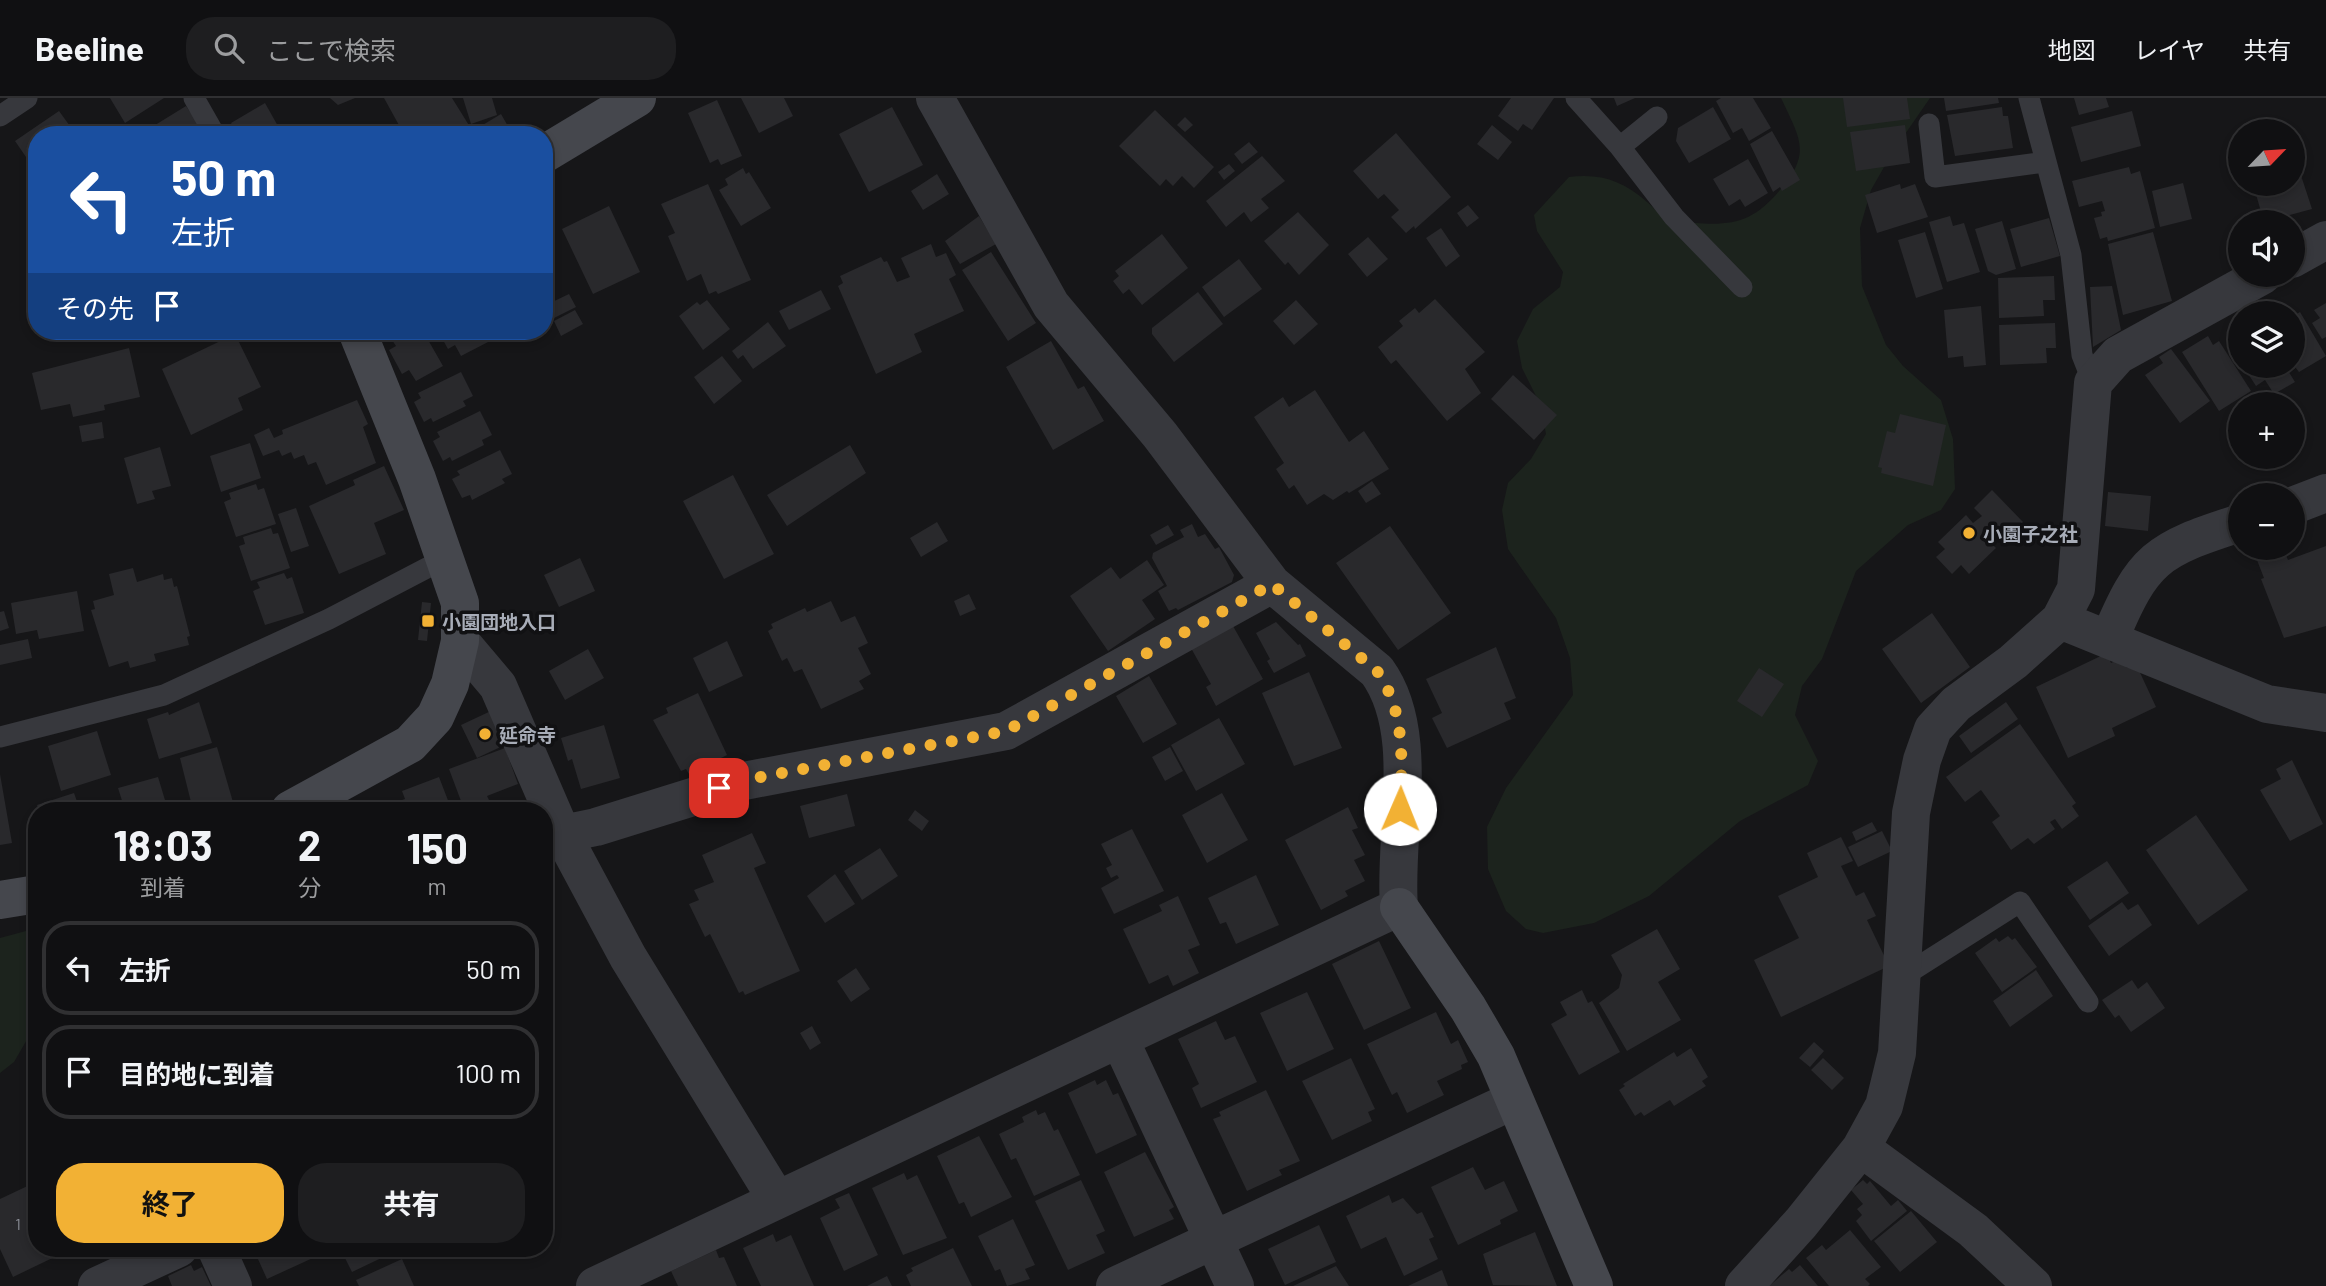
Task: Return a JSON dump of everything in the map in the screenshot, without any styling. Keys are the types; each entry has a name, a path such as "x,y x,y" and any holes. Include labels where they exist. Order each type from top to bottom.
{"street":[{"path":"553,149 637,98"},
{"path":"935,98 1051,305 1160,436 1272,584 1377,671 1389,688 1396,708 1402,754 1399,908 1482,1029 1594,1286"},
{"path":"2305,252 2326,240"},
{"path":"1744,1286 1801,1223 1861,1148 1884,1106 1897,1053 1911,813 1933,729 1956,704 2013,662 2060,620 2076,589 2093,383 2118,355 2241,287"},
{"path":"305,802 410,744 435,717 450,684 460,641 460,603 417,479 362,340"},
{"path":"2305,501 2326,494"},
{"path":"2109,640 2127,595 2155,559 2184,541 2228,527"},
{"path":"562,834 596,827 744,780 1006,731 1272,584"},
{"path":"2060,620 2267,704 2326,713"},
{"path":"460,641 498,686 548,802"},
{"path":"553,813 628,957 777,1200"},
{"path":"0,900 28,895"},
{"path":"595,1286 637,1277 777,1200 1399,908"},
{"path":"1120,1040 1235,1286"},
{"path":"1115,1286 1514,1100"},
{"path":"1861,1148 1973,1230 2033,1286"},
{"path":"97,1286 160,1257"},
{"path":"220,1257 233,1286"}],"lane":[{"path":"0,116 27,98"},
{"path":"194,98 210,126"},
{"path":"1576,98 1620,146 1674,217 1742,287"},
{"path":"2029,98 2071,255 2082,355 2093,383"},
{"path":"1620,146 1657,117"},
{"path":"1928,124 1935,177 2045,162"},
{"path":"0,737 164,695 329,619 444,559"},
{"path":"1902,977 2020,902 2088,1002"}],"shaded area":[{"path":"1781,98 1930,98 1892,153 1871,190 1860,228 1862,286 1886,345 1903,366 1941,400 1953,439 1955,489 1941,510 1908,525 1856,571 1822,659 1802,686 1795,715 1818,761 1808,785 1740,821 1649,896 1594,923 1543,933 1526,929 1506,911 1488,869 1487,827 1506,788 1573,695 1570,658 1556,618 1508,549 1502,510 1508,483 1531,459 1546,434 1541,406 1522,368 1517,341 1533,309 1560,287 1563,272 1537,231 1534,215 1569,177 1591,176 1620,184 1674,222 1721,223 1752,215 1780,190 1796,166 1799,155 1797,135"},
{"path":"28,930 28,1038 14,1062 0,1073 0,938"}],"building":[{"path":"110,98 164,98 125,123"},
{"path":"330,98 355,98 338,105"},
{"path":"384,98 452,98 469,126 399,126"},
{"path":"463,98 492,98 497,115 471,124"},
{"path":"741,98 784,98 793,116 759,133"},
{"path":"1511,98 1554,98 1532,130 1523,124 1518,131 1498,116"},
{"path":"1614,98 1635,98 1617,106"},
{"path":"1721,98 1753,98 1771,128 1749,141 1742,128 1733,133 1716,101"},
{"path":"1843,98 1907,98 1910,119 1847,127"},
{"path":"1944,98 1998,98 1999,103 1946,111"},
{"path":"2074,98 2106,98 2109,107 2079,115"},
{"path":"717,100 742,156 721,165 718,159 710,163 688,113"},
{"path":"265,103 278,126 233,126 231,123"},
{"path":"186,106 200,126 154,126"},
{"path":"892,107 923,165 869,192 839,134"},
{"path":"1713,107 1731,139 1689,163 1676,141 1678,128"},
{"path":"2002,107 2003,116 2008,116 2013,148 1955,156 1947,115"},
{"path":"1155,110 1214,167 1194,188 1182,176 1173,186 1166,179 1160,186 1119,146"},
{"path":"59,111 70,126 37,126"},
{"path":"2132,111 2141,146 2081,162 2071,127"},
{"path":"501,114 508,126 481,126"},
{"path":"1185,117 1193,125 1185,132 1177,125"},
{"path":"1492,125 1512,142 1498,160 1477,144"},
{"path":"1905,125 1910,163 1856,171 1850,132"},
{"path":"1772,131 1800,180 1782,191 1780,187 1773,192 1750,144"},
{"path":"28,132 28,160 15,141"},
{"path":"1396,133 1451,197 1415,229 1414,226 1406,233 1391,217 1399,210 1384,194 1378,199 1353,171"},
{"path":"1249,142 1258,152 1242,164 1234,154"},
{"path":"1262,156 1285,181 1261,199 1269,208 1251,222 1244,212 1226,227 1206,201"},
{"path":"1748,159 1768,193 1745,207 1740,199 1729,206 1713,179"},
{"path":"1229,164 1235,171 1224,180 1218,172"},
{"path":"2129,167 2131,174 2140,171 2155,228 2108,241 2107,237 2100,239 2094,218 2102,216 2101,212 2105,211 2102,201 2079,207 2072,181"},
{"path":"743,168 746,174 749,172 771,208 741,226 719,190 728,185 725,179"},
{"path":"937,174 949,194 923,210 911,191"},
{"path":"2183,183 2192,219 2160,227 2152,191"},
{"path":"708,184 751,280 718,294 716,291 709,294 701,274 687,281 668,236 675,233 661,204"},
{"path":"1900,184 1901,189 1915,184 1928,217 1877,233 1865,195"},
{"path":"2305,188 2312,209 2305,211 2261,210 2256,196 2305,196"},
{"path":"1468,205 1479,218 1467,227 1457,213"},
{"path":"609,206 640,272 593,294 562,229"},
{"path":"1298,212 1329,245 1299,275 1288,262 1285,265 1264,241"},
{"path":"979,216 996,244 960,264 945,241"},
{"path":"1950,216 1953,226 1964,223 1980,272 1947,282 1929,222"},
{"path":"2049,218 2060,256 2021,267 2010,229"},
{"path":"2002,221 2016,269 1996,275 1988,271 1975,229"},
{"path":"1441,228 1460,256 1446,267 1426,238"},
{"path":"1925,232 1943,289 1916,298 1898,240"},
{"path":"2153,232 2172,301 2123,315 2108,244"},
{"path":"1162,234 1188,268 1142,305 1129,289 1123,294 1113,281 1119,276 1115,271"},
{"path":"1368,237 1388,259 1367,277 1348,254"},
{"path":"931,244 936,257 946,253 956,275 949,279 964,311 914,334 922,352 876,374 838,286 843,283 840,276 881,257 884,262 887,261 897,282 910,277 901,258"},
{"path":"991,252 1036,323 1008,341 962,270"},
{"path":"1239,259 1262,289 1224,317 1202,287"},
{"path":"2054,276 2055,300 2043,300 2044,316 1999,318 1998,278"},
{"path":"2112,286 2121,330 2093,347 2090,287"},
{"path":"821,290 831,309 789,330 779,311"},
{"path":"1198,292 1223,324 1174,362 1152,334 1152,328"},
{"path":"569,294 576,307 553,318 553,302"},
{"path":"1435,299 1485,352 1465,369 1481,393 1447,421 1396,360 1391,364 1378,347 1403,326 1399,321 1415,308 1419,313"},
{"path":"707,300 730,329 703,350 679,316 697,302 700,305"},
{"path":"1296,300 1318,324 1294,345 1273,321"},
{"path":"2326,303 2326,337 2322,339 2312,323 2320,318 2314,310"},
{"path":"1981,306 1986,365 1964,367 1963,356 1948,358 1944,310"},
{"path":"575,310 583,324 561,336 554,321"},
{"path":"2305,320 2326,356 2305,368"},
{"path":"768,322 786,346 753,369 743,355 738,359 732,351"},
{"path":"2055,323 2056,348 2046,348 2047,363 2000,365 1999,325"},
{"path":"2208,336 2213,345 2219,341 2228,355 2228,378 2243,378 2251,391 2228,392 2228,405 2219,411 2182,352"},
{"path":"222,340 238,340 261,387 238,398 243,410 191,435 162,369"},
{"path":"392,340 428,340 443,366 416,381 409,370 402,374 389,350 396,346"},
{"path":"443,340 490,341 461,356 455,345 448,349"},
{"path":"1051,341 1078,389 1084,386 1104,421 1053,450 1006,367"},
{"path":"129,348 140,397 104,405 105,410 73,417 70,404 41,410 32,373"},
{"path":"2171,349 2210,401 2180,423 2145,375 2163,363 2159,357"},
{"path":"722,356 742,381 714,404 694,377"},
{"path":"461,372 473,396 463,401 466,406 433,422 431,418 424,422 414,402 421,398 418,393"},
{"path":"1513,375 1557,415 1534,440 1491,399"},
{"path":"2251,378 2292,378 2295,382 2278,392 2273,392 2265,380 2256,386"},
{"path":"1315,390 1349,442 1364,431 1389,469 1349,493 1347,491 1333,500 1324,494 1307,505 1294,485 1289,489 1276,469 1284,463 1254,417 1283,397 1289,407"},
{"path":"357,400 368,424 363,427 376,463 326,485 316,462 308,465 304,455 294,459 291,452 282,456 279,450 263,456 254,435 269,428 274,438 283,434 282,430"},
{"path":"480,411 492,435 482,440 484,445 452,461 450,457 443,461 433,441 440,437 437,432"},
{"path":"1900,414 1946,425 1933,486 1881,473 1882,468 1878,467 1887,431 1895,433"},
{"path":"102,422 104,438 82,442 79,426"},
{"path":"250,443 261,478 221,492 210,456"},
{"path":"850,445 866,473 787,526 767,495"},
{"path":"160,447 171,486 152,491 155,499 137,504 124,458"},
{"path":"500,450 512,474 502,479 505,483 472,500 470,495 462,498 452,479 460,475 457,471"},
{"path":"384,466 404,510 374,523 386,554 339,574 309,506 355,485 353,480"},
{"path":"733,475 774,554 724,579 683,501"},
{"path":"1372,481 1381,494 1366,503 1358,491"},
{"path":"256,484 258,490 264,488 276,524 236,537 224,502 231,499 229,493"},
{"name":"小園子之社","path":"1992,490 2023,522 2005,540 1995,529 1986,538 1996,548 1969,574 1961,565 1952,574 1936,557 1945,549 1938,542 1966,515 1973,523 1982,516 1974,508"},
{"path":"2108,492 2151,496 2148,531 2105,526"},
{"path":"296,508 309,546 291,552 278,514"},
{"path":"937,522 948,541 921,557 910,538"},
{"path":"1192,524 1198,537 1205,534 1215,549 1219,547 1234,575 1232,582 1178,610 1176,608 1169,611 1158,591 1167,586 1152,558 1153,553 1184,537 1180,530"},
{"path":"1168,525 1174,535 1156,545 1150,535"},
{"path":"1390,526 1451,613 1398,650 1336,563"},
{"path":"271,528 273,534 278,533 290,568 251,581 239,546 245,544 243,537"},
{"path":"2326,546 2326,626 2284,638 2261,579 2264,578 2257,560 2305,560 2305,554"},
{"path":"580,558 595,591 559,607 544,575"},
{"path":"1147,560 1164,585 1142,600 1155,619 1108,651 1070,596 1111,567 1120,579"},
{"path":"133,568 137,582 163,574 164,580 172,578 174,587 177,586 190,636 187,637 189,645 154,654 156,661 130,668 128,661 109,667 91,610 95,609 93,601 114,595 109,574"},
{"path":"284,573 287,579 292,577 304,613 265,625 253,591 260,588 257,582"},
{"path":"77,591 84,631 39,639 37,630 16,634 11,603"},
{"path":"969,594 976,609 960,616 954,601"},
{"path":"831,601 841,622 855,616 868,643 858,648 871,674 859,681 864,689 821,709 802,669 794,672 787,658 782,661 768,631 773,628 771,624 805,608 807,612"},
{"path":"422,602 431,603 427,641 418,640"},
{"path":"4,611 9,628 0,631 0,612"},
{"path":"1932,613 1970,667 1921,703 1882,649"},
{"path":"1276,622 1300,644 1306,656 1274,673 1256,633"},
{"path":"1233,626 1263,679 1216,706 1206,687 1211,684 1191,648"},
{"path":"28,639 32,658 0,665 0,645"},
{"path":"727,641 743,676 709,692 693,658"},
{"path":"1496,647 1516,698 1504,703 1511,719 1447,748 1432,718 1442,713 1426,679"},
{"path":"588,649 604,678 565,700 549,671"},
{"path":"2107,653 2111,663 2122,658 2127,668 2136,664 2156,707 2112,728 2115,736 2068,758 2036,687"},
{"path":"1759,668 1784,684 1762,717 1737,701"},
{"path":"1309,672 1342,748 1294,766 1262,693"},
{"path":"1149,676 1177,724 1143,743 1116,696"},
{"path":"698,693 727,755 689,774 686,769 681,771 653,720 668,713 666,708"},
{"path":"199,702 212,743 159,759 147,719 168,712 169,715"},
{"path":"2006,702 2018,719 1971,753 1959,736"},
{"name":"延命寺","path":"493,710 509,743 477,758 461,725"},
{"path":"1219,718 1245,764 1196,791 1171,745"},
{"path":"2020,724 2076,803 2072,806 2079,816 2062,829 2055,819 2050,822 2055,829 2034,844 2028,838 2011,850 1992,822 2000,816 1981,790 1965,802 1946,777"},
{"path":"604,725 620,778 581,789 572,759 568,761 561,738"},
{"path":"97,731 111,775 61,791 48,746"},
{"path":"217,747 233,802 191,802 180,758"},
{"path":"1170,747 1183,771 1165,781 1152,757"},
{"path":"505,748 518,784 487,796 489,800 483,802 461,802 449,769"},
{"path":"2292,760 2323,824 2290,841 2260,790 2281,779 2276,769"},
{"path":"0,774 12,843 0,845"},
{"path":"158,777 166,802 122,802 118,788"},
{"path":"439,777 449,802 396,802 405,799 402,791"},
{"path":"74,793 77,802 46,802"},
{"path":"1222,793 1248,840 1207,863 1182,815"},
{"path":"847,794 855,826 809,838 800,806"},
{"path":"1348,807 1358,828 1352,830 1365,855 1354,860 1365,881 1345,891 1348,896 1321,910 1285,840"},
{"path":"915,810 929,821 922,831 908,820"},
{"path":"2196,815 2248,890 2198,925 2146,850"},
{"path":"1872,822 1877,831 1856,841 1852,832"},
{"path":"1132,829 1164,891 1114,914 1101,888 1119,878 1117,875 1111,878 1106,868 1112,865 1101,844"},
{"path":"1882,831 1892,851 1858,867 1848,847"},
{"path":"752,833 766,863 754,868 800,971 745,995 743,991 739,993 710,934 705,937 689,904 699,900 694,890 714,882 702,855"},
{"path":"1841,837 1853,861 1841,866 1856,896 1864,892 1876,916 1867,920 1889,966 1781,1017 1754,960 1799,938 1778,896 1818,877 1807,853"},
{"path":"880,848 898,876 862,900 844,871"},
{"path":"2107,861 2129,893 2090,920 2067,887"},
{"path":"835,874 855,904 825,923 807,896"},
{"path":"1256,875 1279,925 1236,944 1226,922 1220,924 1208,898"},
{"path":"1178,896 1200,945 1188,950 1199,973 1173,986 1168,975 1149,984 1123,929 1162,911 1159,905"},
{"path":"2122,902 2128,910 2138,904 2152,925 2109,956 2088,926"},
{"path":"1657,929 1680,969 1658,982 1681,1020 1627,1051 1599,1003 1619,988 1622,975 1611,955"},
{"path":"2008,936 2012,940 2015,938 2037,967 2002,992 1975,953 1996,938 1999,942"},
{"path":"1379,941 1411,1008 1364,1030 1332,964"},
{"path":"856,968 870,989 851,1002 837,981"},
{"path":"2036,970 2053,996 2010,1027 1993,1001"},
{"path":"2132,980 2138,989 2147,982 2165,1008 2131,1032 2119,1015 2115,1018 2102,1000"},
{"path":"1582,990 1588,1003 1592,1001 1620,1052 1579,1075 1551,1024 1567,1015 1560,1002"},
{"path":"1307,992 1334,1049 1287,1071 1260,1013"},
{"path":"1436,1012 1451,1044 1458,1040 1468,1062 1461,1065 1462,1069 1437,1081 1444,1095 1407,1113 1397,1092 1392,1095 1367,1044"},
{"path":"1216,1021 1225,1040 1235,1036 1257,1082 1201,1108 1192,1088 1199,1084 1178,1039"},
{"path":"812,1026 821,1043 810,1050 800,1033"},
{"path":"1814,1042 1824,1051 1810,1067 1799,1058"},
{"path":"1691,1048 1708,1077 1702,1081 1706,1086 1674,1106 1670,1100 1644,1116 1641,1112 1635,1116 1619,1090 1625,1086 1623,1084 1674,1052 1677,1057"},
{"path":"1351,1058 1375,1109 1368,1112 1372,1121 1332,1140 1302,1081"},
{"path":"1823,1058 1844,1078 1832,1090 1811,1070"},
{"path":"1095,1080 1097,1085 1106,1080 1113,1095 1118,1093 1137,1135 1096,1154 1068,1093"},
{"path":"1266,1090 1300,1161 1279,1170 1282,1175 1247,1191 1213,1119 1221,1116 1219,1112"},
{"path":"1036,1110 1038,1115 1045,1112 1054,1131 1058,1129 1080,1175 1034,1196 1016,1158 1011,1160 999,1134 1024,1122 1022,1117"},
{"path":"979,1136 1012,1197 971,1217 964,1202 959,1204 937,1156"},
{"path":"1145,1152 1174,1207 1169,1210 1174,1219 1134,1237 1104,1172"},
{"path":"1473,1167 1485,1190 1504,1181 1518,1211 1500,1220 1501,1224 1458,1245 1431,1187"},
{"path":"904,1173 907,1180 917,1175 947,1238 903,1255 872,1188"},
{"path":"1081,1180 1105,1231 1096,1235 1105,1253 1068,1270 1035,1201"},
{"path":"1863,1180 1867,1184 1870,1181 1891,1206 1898,1200 1907,1211 1871,1241 1856,1221 1862,1215 1857,1209 1863,1204 1851,1190"},
{"path":"28,1186 28,1257 54,1257 13,1277 0,1249 0,1199"},
{"path":"849,1193 878,1255 844,1271 820,1218 840,1208 835,1199"},
{"path":"1389,1195 1392,1203 1403,1198 1417,1214 1422,1212 1434,1237 1429,1239 1438,1259 1404,1276 1386,1237 1361,1249 1346,1216"},
{"path":"1911,1211 1937,1242 1900,1272 1874,1241"},
{"path":"1013,1219 1035,1265 1025,1269 1030,1279 1007,1286 1000,1269 995,1271 978,1236"},
{"path":"1319,1225 1336,1262 1285,1285 1268,1249"},
{"path":"1850,1230 1881,1267 1865,1279 1870,1284 1868,1286 1829,1286 1806,1258 1822,1245 1826,1250"},
{"path":"1535,1232 1557,1286 1493,1285 1483,1254"},
{"path":"773,1234 776,1242 791,1235 814,1286 761,1286 743,1248"},
{"path":"953,1248 972,1286 911,1286 906,1275 913,1271 911,1268"},
{"path":"716,1250 719,1258 724,1257 737,1286 678,1286 671,1271"},
{"path":"257,1257 315,1257 267,1279"},
{"path":"344,1257 383,1257 352,1272"},
{"path":"402,1259 414,1286 359,1286 356,1280"},
{"path":"191,1265 194,1271 202,1267 211,1286 172,1286 168,1276"},
{"path":"1800,1265 1818,1286 1769,1286 1789,1269 1792,1272"},
{"path":"1336,1266 1349,1286 1293,1286"},
{"path":"1442,1270 1448,1286 1408,1286"},
{"path":"887,1276 892,1286 867,1286"}],"place":[{"name":"小園子之社","path":"1969,533"},
{"name":"小園団地入口","path":"428,621"},
{"name":"延命寺","path":"485,734"}],"route":[{"path":"719,788 744,780 1006,731 1272,584 1292,603 1348,645 1377,671 1389,688 1400,729 1400,809"}]}
